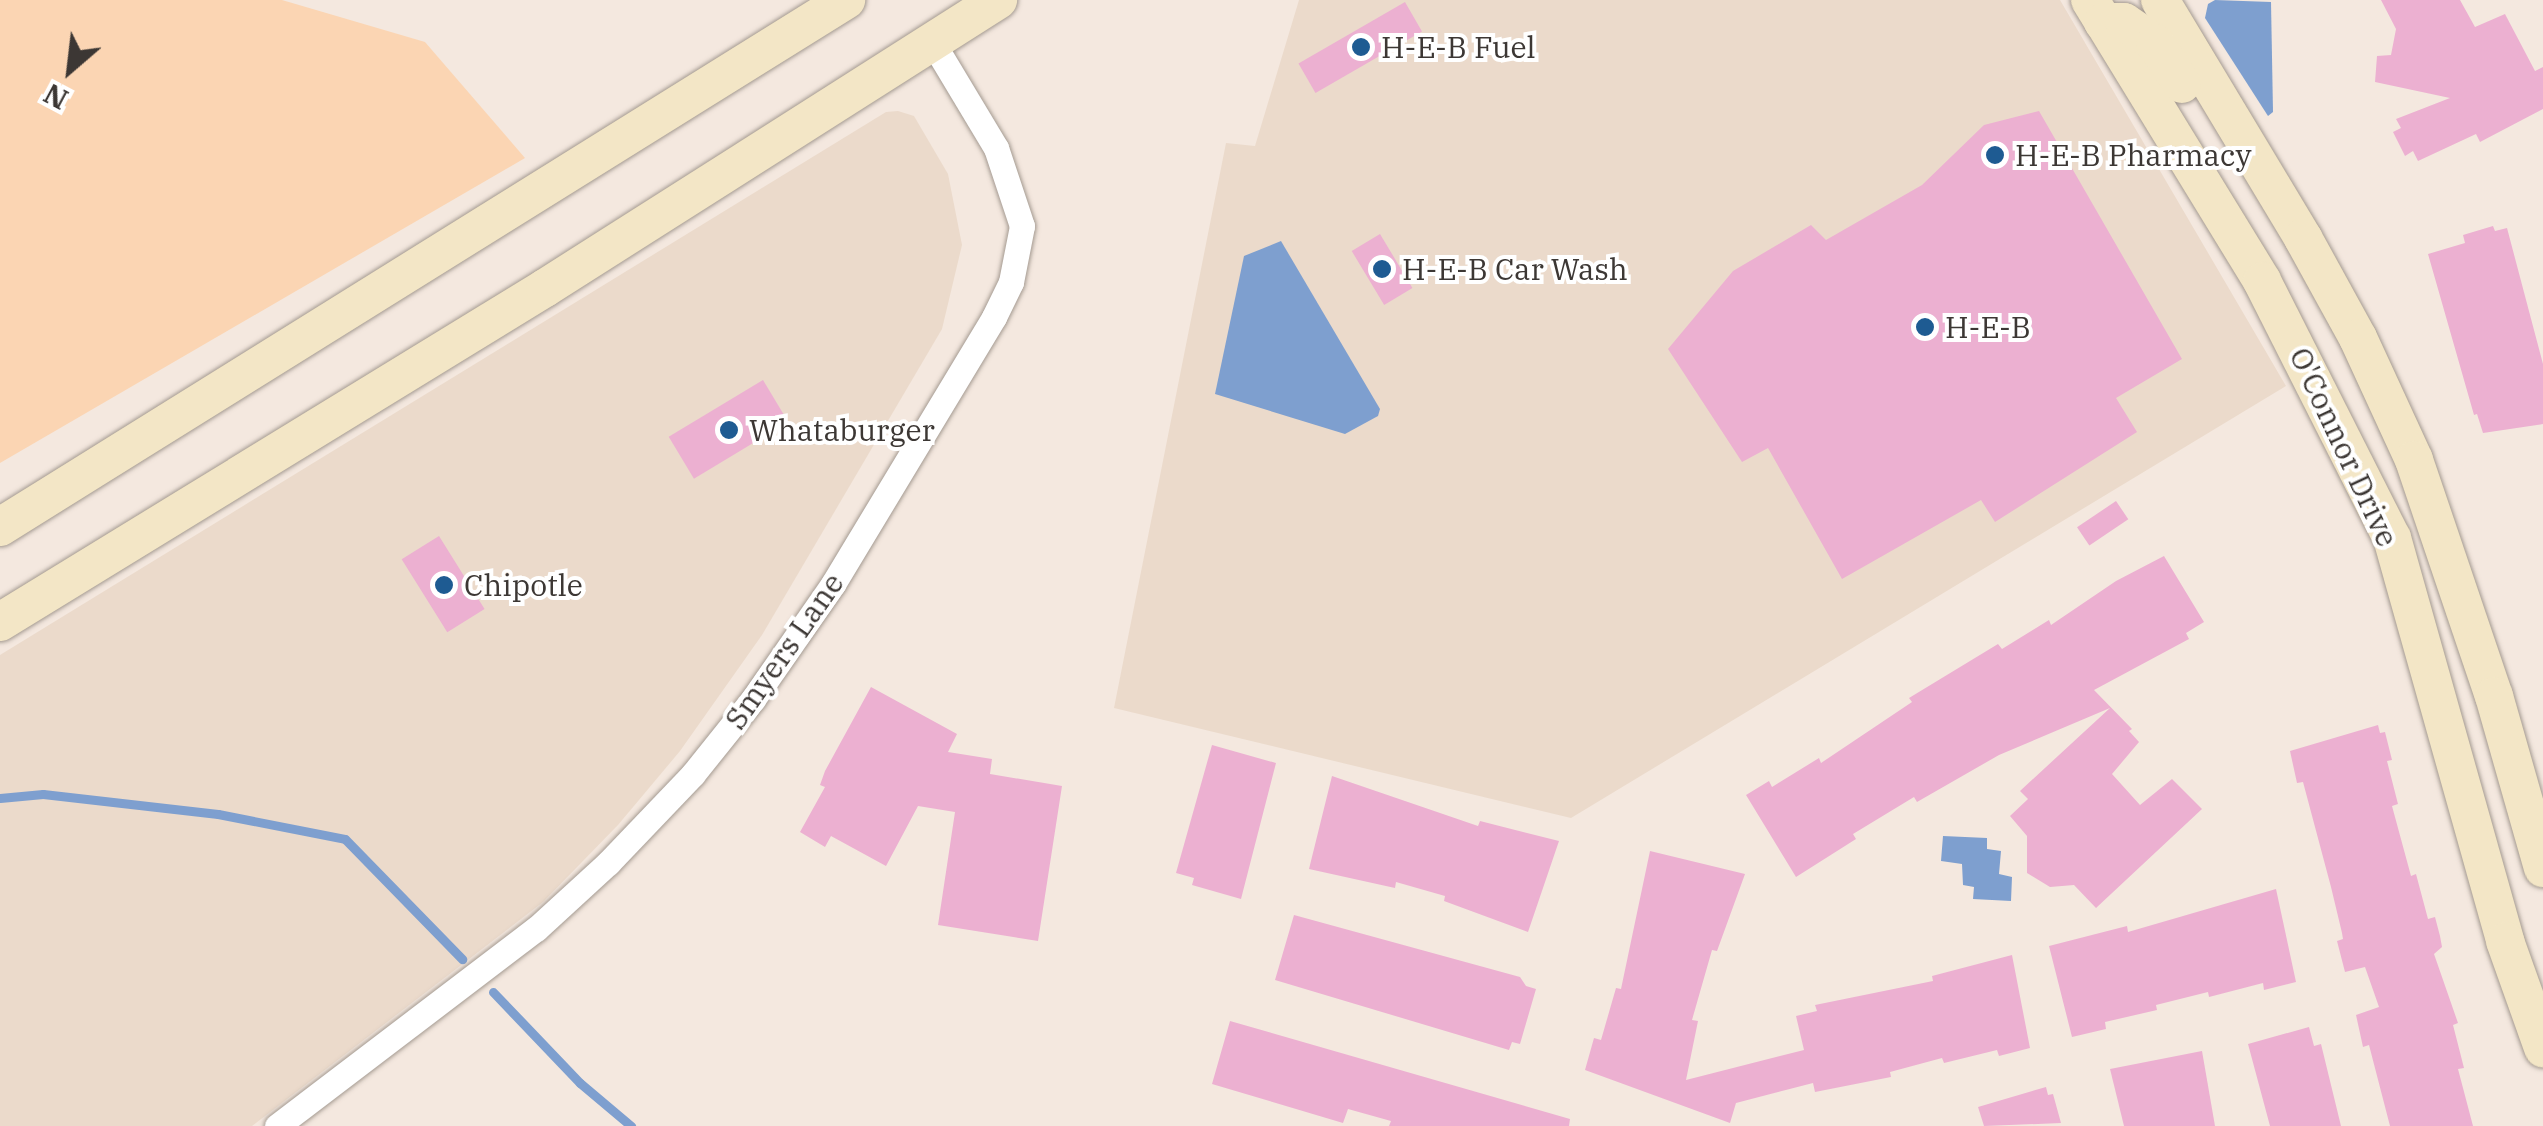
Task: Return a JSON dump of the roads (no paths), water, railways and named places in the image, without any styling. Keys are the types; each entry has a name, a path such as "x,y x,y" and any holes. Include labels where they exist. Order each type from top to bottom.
{"main road":[{"path":"0,527 846,0"},
{"path":"0,622 546,288 998,0"},
{"name":"O'Connor Drive","path":"2160,0 2345,314 2414,460 2543,868"},
{"path":"2097,11 2124,22 2156,43 2277,236 2345,314"},
{"name":"O'Connor Drive","path":"2097,11 2262,281 2392,538 2505,940 2543,1048"}],"street":[{"name":"Smyers Lane","path":"277,1126 536,929 693,774 753,699 832,584 994,317 1010,282 1022,226 996,148 931,40"}],"water":[{"path":"2215,0 2271,2 2273,112 2268,116 2205,18 2208,4"},
{"path":"1281,241 1380,409 1378,416 1345,434 1215,394 1244,256"},
{"path":"1943,836 1987,838 1987,849 2001,851 1999,874 2012,877 2011,901 1973,899 1974,887 1963,885 1962,864 1941,861"}],"waterway":[{"path":"0,798 43,794 218,814 345,839 462,959"},
{"path":"493,992 580,1083 631,1126"}],"place":[{"name":"H-E-B Fuel","path":"1361,47"},
{"name":"H-E-B Pharmacy","path":"1995,155"},
{"name":"H-E-B Car Wash","path":"1382,269"},
{"name":"H-E-B","path":"1925,327"},
{"name":"Whataburger","path":"729,430"},
{"name":"Chipotle","path":"444,585"}]}
